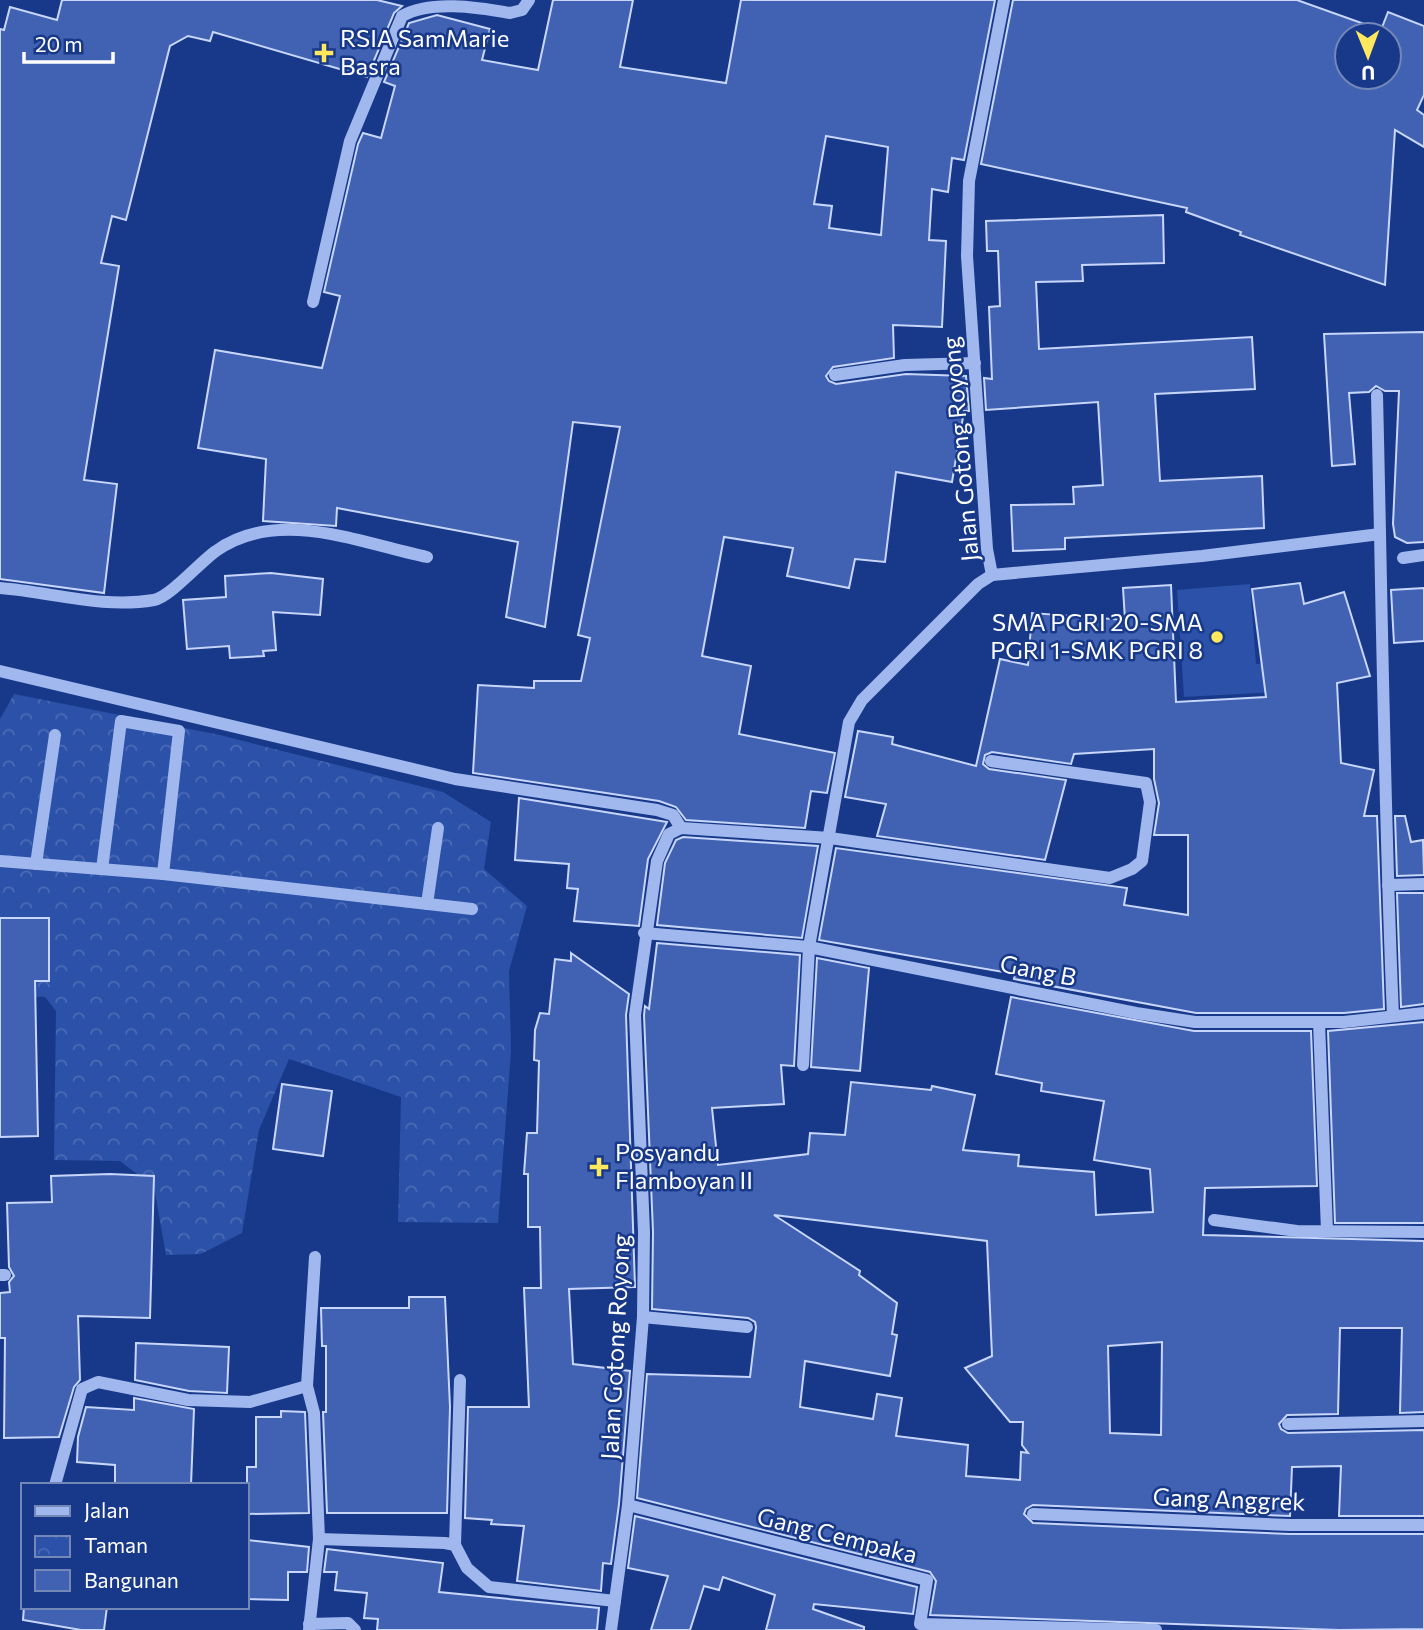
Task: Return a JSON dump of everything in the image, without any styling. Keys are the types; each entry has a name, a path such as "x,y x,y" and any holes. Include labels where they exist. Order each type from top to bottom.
{"street":[{"path":"313,302 350,141 402,16 419,3 436,0 510,13 522,10 529,0"},
{"name":"Jalan Gotong Royong","path":"803,1065 809,947 849,722 862,700 978,584 992,575 987,549 967,256 969,181 1004,0"},
{"path":"835,375 905,365 975,363"},
{"path":"1377,395 1393,1016"},
{"path":"0,588 113,603 157,600 217,549 259,531 300,529 427,557"},
{"path":"992,575 1202,556 1380,534"},
{"path":"1403,558 1424,555"},
{"path":"0,671 455,779 657,810 673,815 681,828 830,838 1110,878 1132,869 1142,861 1150,802 1146,783 991,761"},
{"path":"102,869 121,721 179,731 163,874"},
{"path":"36,864 55,735"},
{"path":"426,904 438,828"},
{"name":"Jalan Gotong Royong","path":"611,1630 628,1505 643,1317 644,1232 635,1015 644,933 657,860 669,834 681,828"},
{"path":"0,861 163,874 472,909"},
{"path":"1388,885 1424,884"},
{"name":"Gang B","path":"644,933 809,947 1171,1019 1206,1023 1319,1023 1424,1013"},
{"path":"1319,1023 1327,1231"},
{"path":"1214,1220 1297,1231 1424,1232"},
{"path":"315,1257 307,1386 314,1413 319,1539 309,1627 348,1623 355,1630"},
{"path":"643,1317 747,1327"},
{"path":"460,1380 456,1545 467,1568 489,1587 615,1601"},
{"path":"56,1483 82,1389 89,1385 97,1382 188,1399 250,1402 307,1386"},
{"path":"1288,1424 1424,1421"},
{"name":"Gang Cempaka","path":"628,1505 927,1580 920,1624 1156,1630"},
{"name":"Gang Anggrek","path":"1033,1514 1290,1525 1424,1525"},
{"path":"319,1539 456,1545"}],"green space":[{"path":"1250,584 1256,664 1276,664 1277,692 1184,697 1177,590"},
{"path":"14,694 220,735 443,792 491,822 484,869 527,906 509,971 511,1052 498,1223 398,1222 401,1097 289,1059 259,1130 242,1233 201,1254 166,1255 154,1187 120,1161 54,1160 56,1011 45,997 0,995 0,719"}],"building":[{"path":"62,0 377,0 402,6 394,13 367,77 213,32 210,41 188,36 170,46 126,220 112,216 101,263 119,266 84,480 117,484 104,593 0,579 0,29 4,30 10,7 57,20"},
{"path":"553,0 633,0 620,67 726,83 741,0 995,0 964,160 952,158 948,192 932,189 929,240 946,241 942,327 893,325 894,358 833,367 826,376 836,384 906,374 966,376 969,411 964,411 952,482 896,472 885,562 855,559 849,588 787,576 793,548 724,537 702,656 751,666 739,734 835,753 827,793 811,791 805,828 686,820 676,807 659,801 473,773 478,685 534,688 534,681 581,681 590,638 578,635 620,427 573,422 545,627 506,617 518,542 337,508 336,526 263,521 266,459 198,448 215,350 322,368 340,296 324,292 358,144 363,133 381,138 395,86 384,82 409,23 437,15 490,29 482,60 538,70","holes":["826,136 888,147 881,235 829,228 832,206 814,204"]},
{"path":"1013,0 1297,0 1356,21 1333,21 1333,91 1403,91 1403,21 1384,21 1388,12 1424,26 1424,95 1417,110 1424,115 1424,147 1395,130 1385,285 1240,235 1241,232 1186,212 1187,208 981,164"},
{"path":"1163,215 1164,263 1082,265 1083,281 1036,282 1039,349 1252,337 1255,389 1155,394 1160,481 1262,476 1264,528 1065,538 1065,549 1013,551 1011,505 1074,504 1073,487 1103,485 1098,402 986,410 984,378 992,379 989,307 1000,306 998,251 987,251 986,221"},
{"path":"1424,332 1424,542 1407,543 1395,537 1393,524 1399,391 1385,391 1376,386 1369,392 1349,393 1355,464 1332,466 1324,334"},
{"path":"271,573 323,579 320,615 273,612 276,650 263,651 264,656 230,658 229,646 187,649 183,600 226,597 225,576"},
{"path":"1300,583 1304,604 1344,592 1370,676 1337,683 1341,763 1374,770 1364,816 1377,816 1384,1009 1344,1013 1196,1013 1014,979 1015,974 819,940 836,848 1127,888 1124,905 1188,915 1188,835 1154,835 1159,803 1154,779 1154,749 1074,754 1071,764 992,752 985,755 983,764 989,769 1066,780 1045,860 877,836 886,804 845,797 858,731 893,737 892,744 976,766 1000,659 1028,665 1032,613 1125,620 1123,588 1171,585 1176,702 1266,697 1252,589"},
{"path":"1424,588 1424,641 1394,643 1391,590"},
{"path":"519,798 667,822 648,859 639,926 574,921 578,889 567,888 569,864 515,860"},
{"path":"1395,816 1405,816 1411,842 1423,840 1424,875 1397,876"},
{"path":"683,837 818,846 802,938 657,925 665,863 676,840"},
{"path":"1397,893 1424,893 1424,1004 1401,1007"},
{"path":"0,918 49,918 49,981 35,981 38,1136 0,1137"},
{"path":"657,943 800,955 794,1066 781,1065 784,1104 712,1108 718,1165 808,1154 810,1133 845,1135 851,1082 931,1090 932,1086 975,1095 963,1150 1019,1155 1018,1166 1094,1172 1096,1215 1153,1212 1150,1169 1094,1160 1104,1101 1041,1091 1042,1083 996,1074 1011,997 1194,1031 1311,1031 1317,1186 1205,1188 1203,1235 1424,1241 1424,1412 1400,1413 1402,1328 1340,1328 1338,1414 1287,1415 1279,1424 1281,1429 1288,1433 1424,1430 1424,1516 1339,1516 1341,1466 1292,1467 1290,1516 1033,1505 1026,1509 1024,1514 1033,1523 1290,1534 1424,1534 1424,1629 1339,1630 930,1615 936,1581 930,1572 637,1498 647,1374 750,1377 756,1327 755,1322 748,1318 652,1309 653,1232 644,1015 645,1006 649,1009","holes":["774,1215 987,1241 992,1356 965,1368 1010,1422 1023,1422 1022,1445 1028,1453 1021,1452 1020,1480 966,1476 968,1445 896,1436 902,1398 877,1394 873,1419 800,1407 805,1361 890,1376 897,1335 892,1334 897,1303 859,1275 860,1271","1162,1342 1161,1435 1110,1433 1108,1346"]},
{"path":"571,953 629,994 626,1015 635,1287 569,1289 573,1364 630,1371 619,1504 611,1564 603,1563 601,1591 517,1581 524,1526 491,1524 492,1520 465,1518 468,1407 529,1407 524,1288 541,1288 540,1227 528,1227 528,1174 524,1174 527,1133 537,1133 539,1061 534,1060 535,1030 540,1013 549,1014 555,959 571,961"},
{"path":"817,958 869,968 860,1071 811,1067"},
{"path":"1424,1022 1424,1223 1335,1223 1328,1031"},
{"path":"282,1084 332,1091 323,1156 273,1149"},
{"path":"51,1176 154,1176 150,1318 78,1316 80,1380 74,1387 59,1437 4,1438 5,1338 0,1338 0,1293 10,1292 9,1282 14,1276 9,1267 7,1203 52,1202"},
{"path":"409,1297 445,1297 450,1407 447,1513 327,1513 323,1412 326,1412 326,1346 322,1346 321,1308 409,1308"},
{"path":"136,1343 229,1347 227,1393 189,1391 135,1380"},
{"path":"134,1398 194,1409 191,1483 115,1483 115,1465 77,1462 78,1437 86,1407 134,1410"},
{"path":"281,1411 305,1412 309,1513 248,1514 247,1467 256,1467 256,1417 281,1417"},
{"path":"635,1516 917,1587 913,1614 814,1604 813,1609 864,1627 864,1630 766,1630 775,1595 723,1577 719,1590 704,1586 690,1630 651,1630 668,1576 628,1568"},
{"path":"248,1540 309,1547 307,1572 288,1572 288,1600 248,1599"},
{"path":"327,1549 443,1563 439,1592 599,1608 597,1630 377,1630 378,1619 364,1618 367,1593 335,1590 337,1572 324,1572"},
{"path":"24,1609 107,1609 104,1630 81,1630 23,1620"}],"place":[{"name":"RSIA SamMarie Basra","path":"324,53"},
{"name":"SMA PGRI 20-SMA PGRI 1-SMK PGRI 8","path":"1217,637"},
{"name":"Posyandu Flamboyan II","path":"599,1167"}]}
